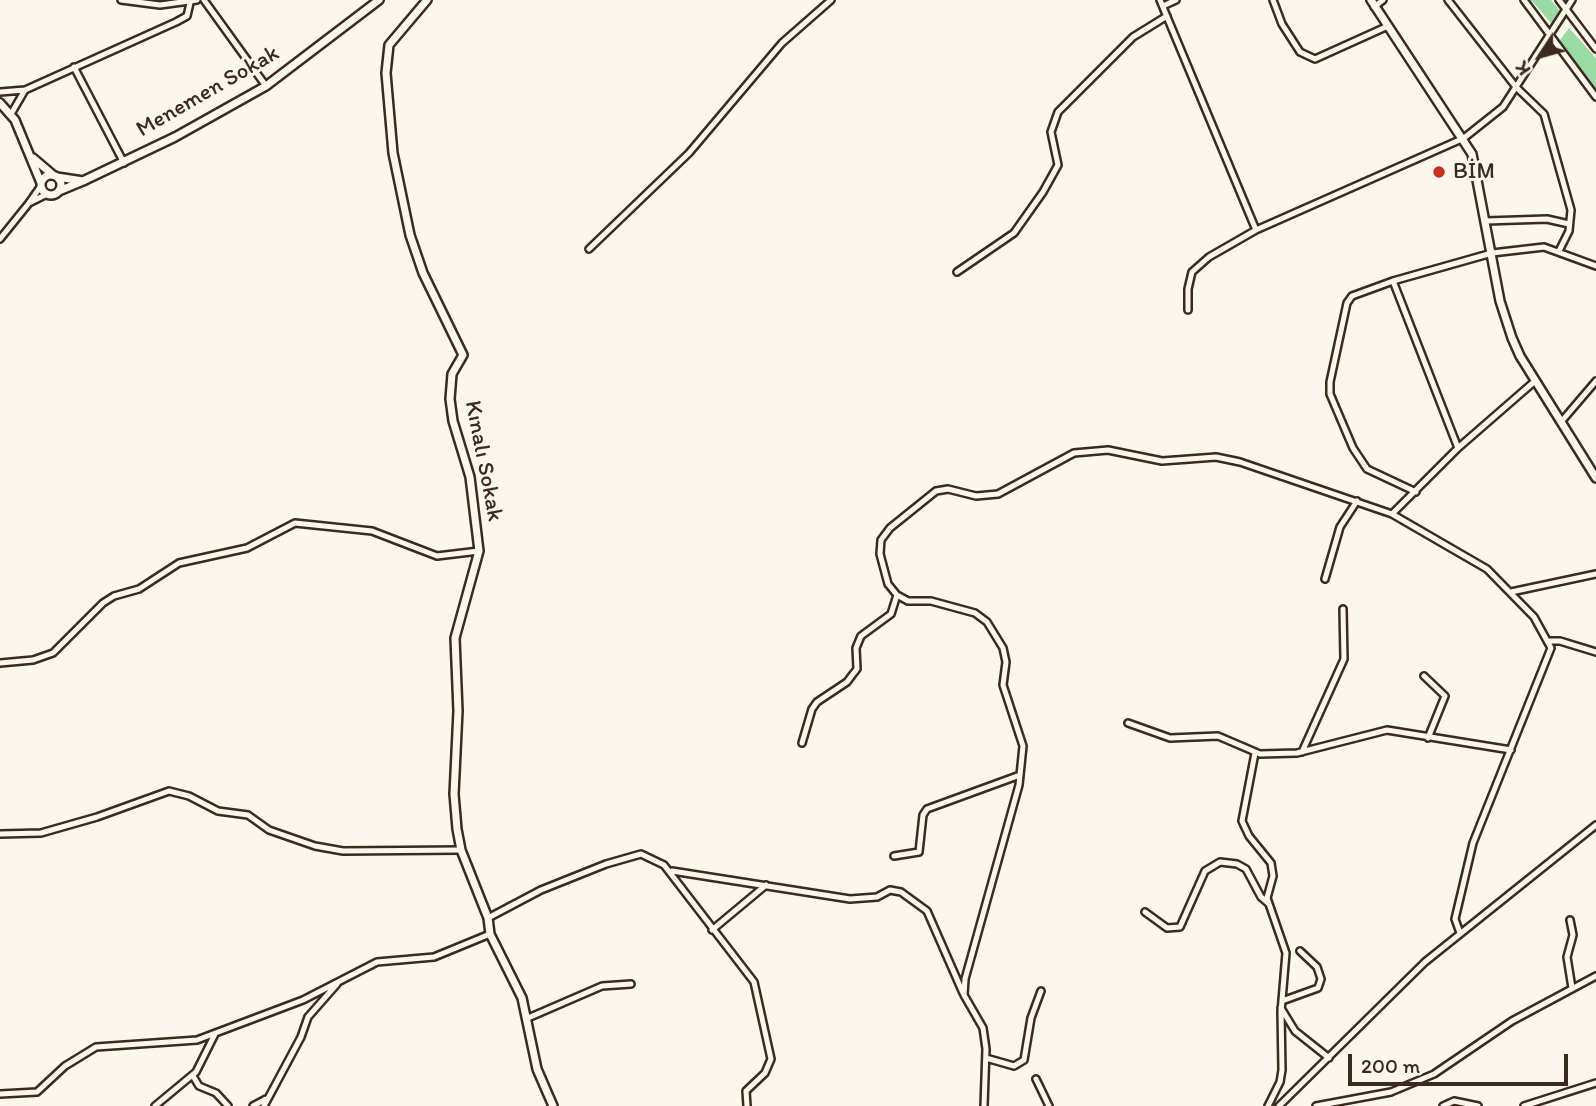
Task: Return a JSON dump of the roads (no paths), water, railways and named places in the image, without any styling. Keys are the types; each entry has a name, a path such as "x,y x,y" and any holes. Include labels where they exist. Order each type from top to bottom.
{"street":[{"path":"121,0 160,5 197,0"},
{"path":"204,0 266,86"},
{"name":"Menemen Sokak","path":"47,194 124,163 266,86 379,0"},
{"name":"Kınalı Sokak","path":"427,0 386,52 389,123 414,252 463,355 452,374 450,399 453,421 470,477 479,551 455,638 458,711 454,793 461,850 488,918 490,934 522,998 537,1069 553,1106"},
{"path":"589,249 689,153 782,43 831,0"},
{"path":"1176,0 1162,3 1256,230"},
{"path":"1273,0 1282,23 1300,52 1315,59 1388,26"},
{"path":"1383,0 1372,3 1464,138 1472,154 1509,329 1520,356 1596,478"},
{"path":"1448,0 1516,87 1544,114 1565,182 1570,210 1569,224 1559,251"},
{"path":"1524,0 1552,34 1596,97"},
{"path":"1559,0 1596,49"},
{"path":"1188,310 1189,279 1192,272 1209,257 1256,230 1464,138 1503,107 1572,0"},
{"path":"0,92 24,90 176,22 187,16 190,3"},
{"path":"957,272 1014,233 1043,192 1058,165 1051,132 1058,112 1133,37 1167,16"},
{"path":"74,67 124,163"},
{"path":"11,114 24,90"},
{"path":"0,103 11,114 47,194 29,203"},
{"path":"30,155 61,182 60,191"},
{"path":"0,239 47,177 83,181"},
{"path":"1486,221 1546,219 1569,224"},
{"path":"1416,492 1367,469 1353,448 1330,394 1330,382 1347,303 1352,296 1393,281 1492,253 1544,247 1596,266"},
{"path":"1393,281 1458,449"},
{"path":"1392,514 1458,449 1535,381"},
{"path":"1561,422 1596,381"},
{"path":"964,995 987,891 1007,831 1020,775 1023,746 1003,685 1005,655 987,622 963,609 947,608 931,601 908,601 897,595 888,584 880,554 881,540 890,528 936,491 948,489 976,496 998,494 1074,453 1108,450 1162,461 1185,462 1216,457 1357,501 1392,514 1474,559 1511,592 1550,641 1551,648 1473,843 1455,919 1460,933"},
{"path":"1325,579 1340,527 1357,501"},
{"path":"0,663 33,660 52,653 103,603 114,596 139,589 179,563 247,548 295,523 372,531 436,556 479,551"},
{"path":"1511,592 1596,574"},
{"path":"802,743 811,709 817,702 848,682 857,669 856,648 861,636 891,614 897,595"},
{"path":"1301,752 1344,659 1343,609"},
{"path":"1550,641 1560,641 1596,652"},
{"path":"1424,676 1446,695 1429,738"},
{"path":"1128,723 1170,738 1218,736 1255,753 1286,755 1387,730 1511,750"},
{"path":"1255,753 1241,816 1244,828 1271,863 1273,876 1268,902"},
{"path":"894,856 919,852 927,809 1020,775"},
{"path":"0,834 41,833 97,817 169,791 189,796 218,811 248,816 269,830 315,846 342,851 461,850"},
{"path":"1279,1106 1425,962 1596,825"},
{"path":"488,918 541,890 606,864 641,854 671,871 850,899 877,897 890,890 911,896 928,911 964,995 983,1028 986,1058 984,1106"},
{"path":"1145,912 1167,928 1180,927 1205,872 1220,862 1237,864 1246,869 1261,897 1268,902 1285,944 1282,1070 1280,1082 1268,1106"},
{"path":"671,871 712,930 754,982 766,1034 769,1067 746,1091 747,1106"},
{"path":"712,930 766,885"},
{"path":"1570,920 1573,935 1567,957 1572,988"},
{"path":"0,1094 37,1092 65,1066 96,1047 197,1040 303,1000 377,962 434,957 490,934"},
{"path":"1282,1005 1318,988 1321,979 1317,967 1300,951"},
{"path":"1316,1106 1391,1091 1434,1074 1512,1021 1596,976"},
{"path":"264,1106 301,1037 308,1017 338,982"},
{"path":"528,1018 602,986 631,984"},
{"path":"986,1058 1014,1066 1024,1060 1031,1018 1041,991"},
{"path":"1282,1005 1295,1031 1329,1058"},
{"path":"155,1106 193,1076 217,1031"},
{"path":"193,1076 200,1086 216,1093 228,1106"},
{"path":"1036,1079 1049,1106"},
{"path":"1524,1106 1596,1083"},
{"path":"253,1106 267,1099"},
{"path":"1443,1106 1454,1101 1478,1106"}],"place":[{"name":"BİM","path":"1439,172"}]}
